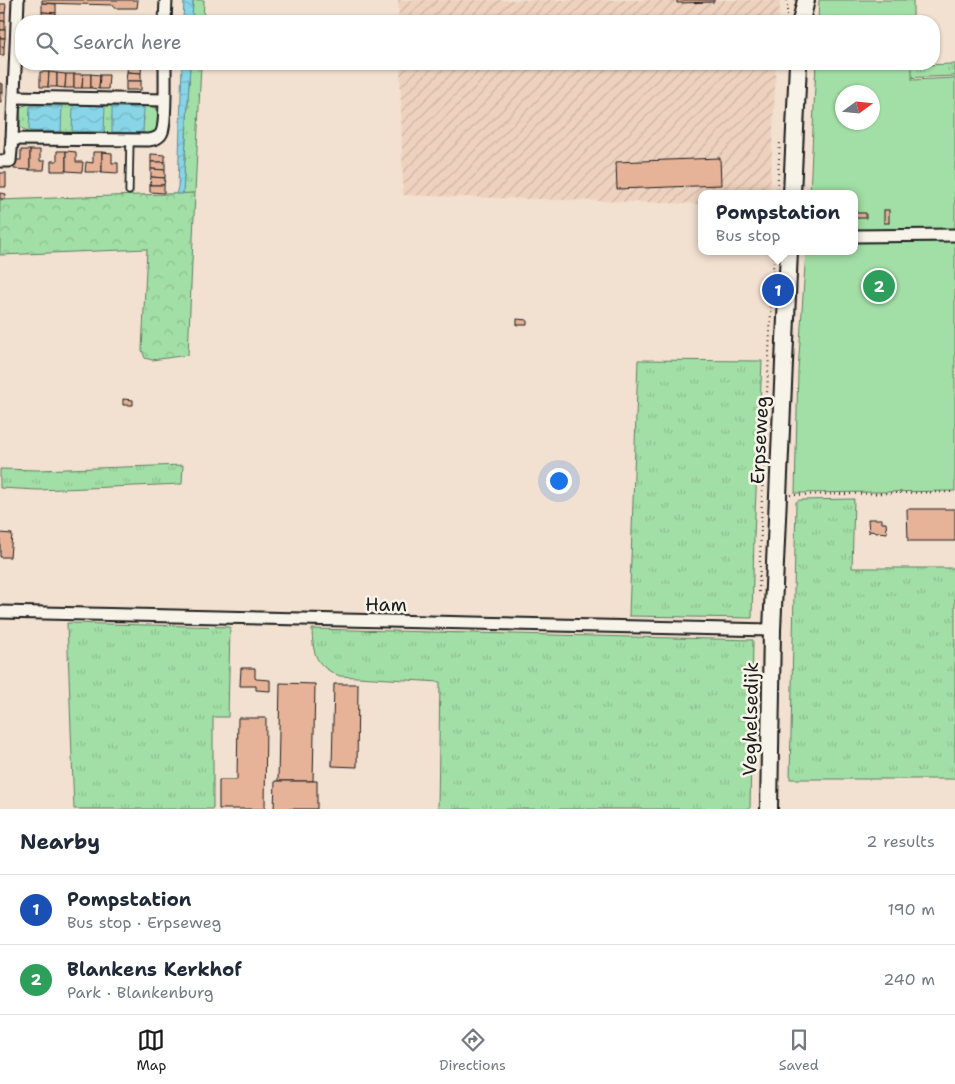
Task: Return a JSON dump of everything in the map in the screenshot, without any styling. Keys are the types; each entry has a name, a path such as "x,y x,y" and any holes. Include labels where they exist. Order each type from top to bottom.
{"main road":[{"path":"798,0 799,15"},
{"path":"802,15 806,0"},
{"path":"792,190 798,70"},
{"name":"Erpseweg","path":"772,630 776,495 789,255"},
{"name":"Veghelsedijk","path":"769,809 772,630"}],"street":[{"path":"17,15 18,0"},
{"path":"165,15 166,0"},
{"path":"0,161 10,161 15,70"},
{"path":"12,139 149,140 158,138 163,132 165,70"},
{"path":"14,97 164,100"},
{"path":"858,236 955,235"},
{"name":"Ham","path":"0,612 772,630"}],"lane":[{"path":"129,191 130,140"}],"path":[{"path":"787,15 788,0"},
{"name":"Erpseweg","path":"759,591 774,255"},
{"path":"776,495 955,492"}],"shaded area":[{"path":"398,0 780,0 779,15 399,15"},
{"path":"400,70 776,70 770,190 698,190 698,204 403,195"}],"green space":[{"path":"193,0 204,0 203,15 192,15"},
{"path":"819,0 913,0 913,15 818,15"},
{"path":"940,64 955,64 955,76 815,81 816,70 940,70"},
{"path":"190,70 201,70 195,193 183,194"},
{"path":"816,70 912,70 912,80 955,78 955,491 795,493 798,371 806,255 858,255 858,190 810,190"},
{"path":"29,104 144,105 156,107 158,114 157,124 154,135 144,136 29,133 20,127 20,107"},
{"path":"195,193 188,355 152,360 145,358 142,350 147,249 0,255 0,200"},
{"path":"638,360 762,361 752,618 629,616"},
{"path":"183,465 182,484 38,490 0,488 0,469 38,470"},
{"path":"854,499 852,568 955,568 955,779 790,779 796,502 800,500"},
{"path":"67,623 230,627 228,717 213,717 213,809 74,809"},
{"path":"312,629 753,640 750,809 438,809 440,682 340,676 325,668 317,658 313,645"}],"water":[{"path":"184,0 193,0 192,15 183,15"},
{"path":"182,70 190,70 183,194 176,194 178,187"},
{"path":"73,105 105,106 104,132 72,131"},
{"path":"30,106 62,106 61,132 29,131"},
{"path":"112,107 144,108 143,133 112,132"}],"building":[{"path":"42,0 138,0 137,8 114,8 114,5 42,3"},
{"path":"677,0 714,0 714,2 677,3"},
{"path":"42,3 56,4 56,13 42,12"},
{"path":"0,4 6,4 5,13 0,13"},
{"path":"42,12 56,13 56,15 42,15"},
{"path":"0,13 5,13 5,21 0,21"},
{"path":"0,21 5,21 5,30 0,30"},
{"path":"0,30 5,30 5,38 0,38"},
{"path":"0,38 5,38 4,47 0,46"},
{"path":"0,46 4,47 4,55 0,55"},
{"path":"127,70 141,70 141,73 127,72"},
{"path":"40,72 49,72 48,87 40,87"},
{"path":"49,72 57,73 57,87 48,87"},
{"path":"127,72 141,73 141,81 126,81"},
{"path":"57,73 66,74 65,88 57,87"},
{"path":"66,74 74,74 74,88 65,88"},
{"path":"74,74 83,74 82,88 74,88"},
{"path":"83,74 91,74 91,88 82,88"},
{"path":"91,74 100,75 99,89 91,88"},
{"path":"100,75 109,75 108,89 99,89"},
{"path":"126,81 141,81 141,90 126,90"},
{"path":"0,83 3,84 3,93 0,93"},
{"path":"0,93 3,93 2,102 0,102"},
{"path":"21,150 30,150 30,170 14,169 14,160 21,160"},
{"path":"30,150 40,150 40,161 45,161 44,170 30,170"},
{"path":"57,151 66,151 66,171 51,171 51,161 57,161"},
{"path":"66,151 76,152 76,162 83,162 82,172 66,171"},
{"path":"93,152 102,152 102,172 85,172 86,162 93,163"},
{"path":"102,152 112,153 112,163 118,163 118,173 102,172"},
{"path":"151,154 165,155 165,162 151,162"},
{"path":"720,158 721,185 617,189 616,162"},
{"path":"151,162 165,162 165,170 151,169"},
{"path":"151,169 165,170 165,178 151,177"},
{"path":"0,173 6,173 6,187 0,187"},
{"path":"151,177 165,178 164,185 150,185"},
{"path":"150,185 164,185 164,193 150,192"},
{"path":"0,193 6,194 5,199 0,199"},
{"path":"884,210 889,210 889,223 884,223"},
{"path":"858,213 866,213 866,218 858,218"},
{"path":"517,319 527,320 527,325 517,325"},
{"path":"123,399 133,400 133,405 123,405"},
{"path":"907,509 955,509 955,541 908,541"},
{"path":"868,519 882,519 882,523 886,523 887,533 869,531 869,533"},
{"path":"0,533 12,534 10,557 0,557"},
{"path":"241,668 255,668 256,679 270,680 270,691 256,690 256,686 240,686"},
{"path":"280,683 315,684 313,781 278,781"},
{"path":"334,684 358,684 357,767 332,766"},
{"path":"238,718 266,718 265,809 219,809 219,780 237,780"},
{"path":"275,781 317,781 317,809 274,809"}],"place":[{"name":"Blankens Kerkhof","path":"879,286"},
{"name":"Pompstation","path":"778,290"}]}
